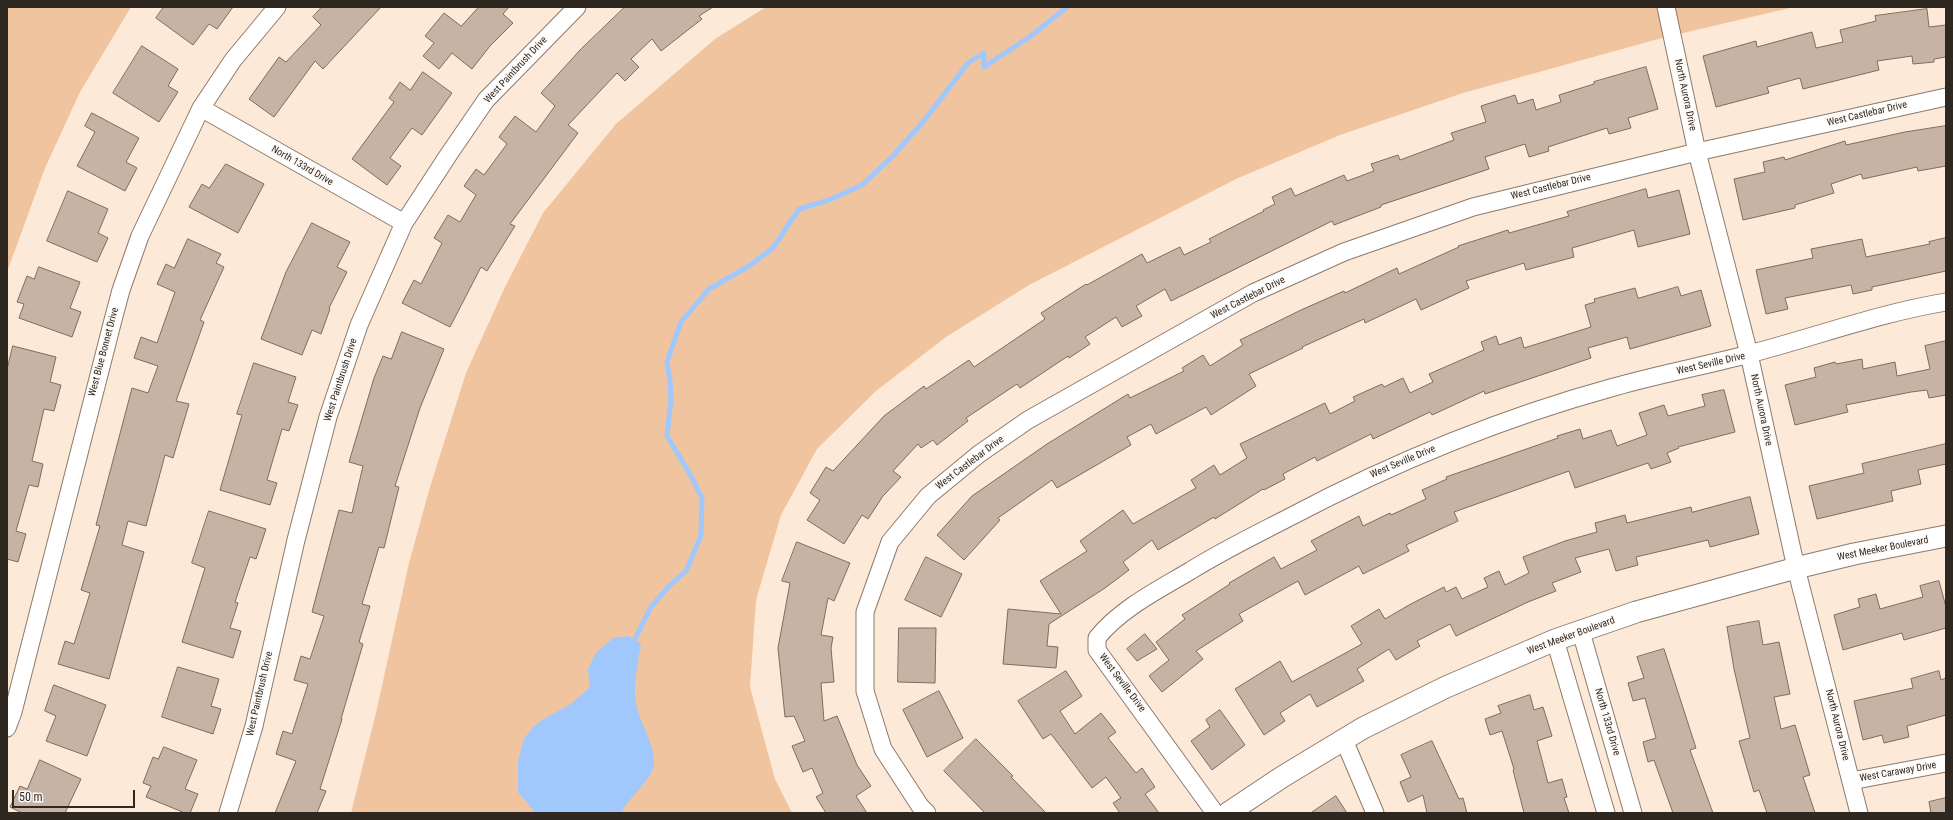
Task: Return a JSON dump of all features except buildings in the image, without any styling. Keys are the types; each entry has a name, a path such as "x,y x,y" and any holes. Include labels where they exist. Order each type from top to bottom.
{"street":[{"name":"West Blue Bonnet Drive","path":"7,728 13,712 41,606 89,409 121,290 140,236 201,108 233,60 277,7"},
{"name":"West Paintbrush Drive","path":"228,813 254,726 296,540 328,417 359,325 404,223 486,100 577,7"},
{"name":"North Aurora Drive","path":"1666,7 1697,152 1749,354 1796,568 1859,813"},
{"name":"West Castlebar Drive","path":"927,813 920,806 883,748 865,690 865,612 890,542 928,496 979,454 1028,420 1253,293 1344,252 1473,206 1697,152 1946,97"},
{"name":"North 133rd Drive","path":"201,108 404,223"},
{"name":"West Seville Drive","path":"1215,813 1097,650 1097,638 1106,627 1135,605 1216,555 1353,483 1437,447 1524,415 1614,387 1749,354 1908,308 1946,302"},
{"name":"West Meeker Boulevard","path":"1228,813 1344,740 1446,687 1554,640 1636,612 1796,568 1854,554 1946,536"},
{"name":"North 133rd Drive","path":"1581,632 1633,813"},
{"path":"1554,640 1606,813"},
{"path":"1344,740 1375,813"},
{"name":"West Caraway Drive","path":"1851,781 1946,763"}],"shaded area":[{"path":"7,7 131,7 80,92 45,168 7,272"},
{"path":"766,7 1794,7 1662,38 1463,93 1340,135 1236,179 1029,285 946,337 876,391 817,449 781,515 756,600 750,687 775,779 792,813 351,813 376,713 409,563 430,487 466,373 505,287 543,213 616,124 715,39"}],"water":[{"path":"628,636 641,644 635,694 638,711 654,756 653,769 650,775 624,807 621,813 536,813 518,792 518,761 524,739 533,727 542,720 571,704 590,687 588,669 596,653 613,638"}],"waterway":[{"path":"635,639 651,607 669,586 686,571 701,536 702,498 690,474 667,436 671,400 667,362 681,322 709,289 749,266 773,248 799,209 829,200 862,185 892,157 923,122 968,63 984,53 984,67 1031,36 1067,7"}]}
